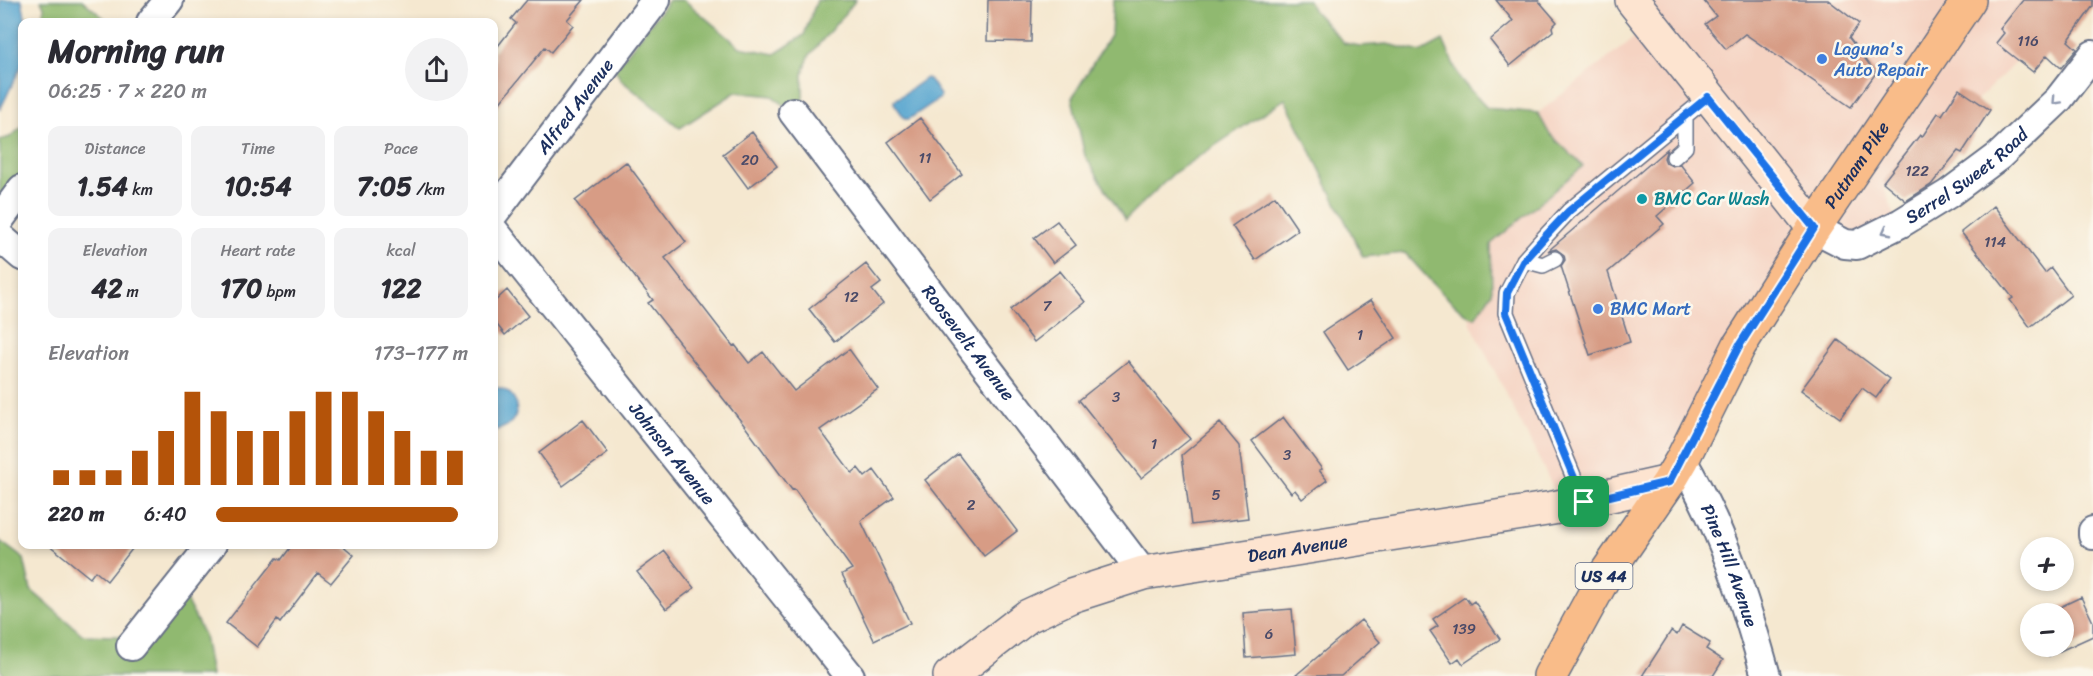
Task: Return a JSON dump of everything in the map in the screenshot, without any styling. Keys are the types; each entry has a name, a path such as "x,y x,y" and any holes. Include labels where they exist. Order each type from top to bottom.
{"main road":[{"name":"Putnam Pike","path":"1550,676 1605,575 1675,471 1739,346 1814,228 1969,0"}],"street":[{"path":"154,18 169,0"},
{"name":"Alfred Avenue","path":"498,208 656,0"},
{"path":"1632,0 1697,106 1814,228"},
{"name":"Serrel Sweet Road","path":"1814,228 1845,244 1857,245 1948,194 1999,156 2058,100 2093,55"},
{"name":"Roosevelt Avenue","path":"793,112 1143,573"},
{"path":"0,219 18,194"},
{"name":"Johnson Avenue","path":"498,236 850,676"},
{"path":"0,237 18,253"},
{"name":"Dean Avenue","path":"950,676 1028,616 1071,596 1143,573 1584,502 1675,471"},
{"name":"Pine Hill Avenue","path":"1675,471 1703,496 1743,594 1766,676"},
{"path":"131,646 208,549"}],"lane":[{"path":"1674,158 1684,147 1697,106"},
{"path":"1584,502 1506,313 1507,293 1524,260 1569,211 1697,106"},
{"path":"1524,260 1543,265 1555,259"}],"shaded area":[{"path":"1629,0 2060,0 2016,62 1897,178 1884,187 1896,219 1843,250 1812,251 1677,465 1560,501 1469,317 1476,318 1492,293 1491,244 1583,166 1549,133 1538,113 1648,27"}],"green space":[{"path":"41,0 82,0 104,18 43,18 44,7"},
{"path":"669,0 684,0 740,47 775,54 804,35 817,0 856,0 809,56 803,74 803,119 772,96 736,92 680,128 621,80 615,69"},
{"path":"1113,0 1308,0 1314,11 1344,43 1360,46 1387,44 1421,52 1443,40 1460,79 1487,108 1538,113 1549,133 1583,166 1491,244 1492,293 1475,318 1449,300 1405,253 1363,257 1285,99 1174,173 1125,220 1085,156 1072,98 1111,34"},
{"path":"18,130 18,211 0,236 0,140 10,137"},
{"path":"0,541 24,559 31,590 83,635 145,637 182,592 204,635 211,676 4,676 0,669"}],"water":[{"path":"0,0 22,0 25,18 18,18 18,72 0,110"},
{"path":"926,78 929,79 940,98 909,119 905,119 894,101"},
{"path":"498,388 511,394 517,408 511,422 498,429"}],"building":[{"path":"527,0 584,0 567,20 573,25 551,52 545,47 498,105 498,46 516,23 511,19"},
{"path":"988,0 1032,0 1031,42 987,41"},
{"path":"1496,0 1538,0 1557,22 1552,27 1553,31 1510,66 1490,40 1513,21"},
{"name":"Laguna's Auto Repair","path":"1703,0 1828,0 1859,24 1849,38 1876,73 1851,107 1745,34 1726,49 1705,24 1716,16"},
{"path":"2023,0 2093,0 2093,6 2068,41 2077,49 2061,68 2047,55 2033,72 1996,43 2004,33 2000,29"},
{"path":"1959,89 1990,110 1962,153 1958,151 1931,185 1906,201 1883,182 1920,135 1922,137 1938,113 1942,115"},
{"path":"920,118 962,174 930,199 888,142"},
{"path":"752,132 777,166 748,188 723,154"},
{"name":"BMC Car Wash","path":"1667,149 1664,158 1666,163 1672,166 1680,164 1695,183 1657,216 1664,224 1608,272 1630,342 1590,355 1561,266 1565,260 1564,255 1556,249 1548,251"},
{"path":"626,162 686,242 665,258 733,346 735,345 749,363 763,352 794,391 849,349 878,389 820,430 852,473 858,468 865,477 874,470 894,497 861,521 910,623 874,640 842,574 852,569 794,489 792,490 648,303 653,300 575,201"},
{"path":"1275,196 1298,230 1255,260 1232,226"},
{"path":"1994,206 2045,273 2051,268 2071,295 2030,327 2010,300 2013,298 1961,232"},
{"path":"1057,221 1076,245 1053,263 1034,238"},
{"path":"866,264 881,283 872,290 883,304 835,342 809,309"},
{"path":"1060,271 1085,302 1034,342 1010,310"},
{"path":"507,290 528,316 505,335 498,326 498,298"},
{"path":"1371,300 1396,338 1348,370 1323,332"},
{"path":"1838,340 1890,379 1876,398 1862,388 1840,418 1801,390"},
{"path":"1128,361 1190,439 1141,478 1079,400"},
{"path":"1283,417 1322,469 1319,470 1327,480 1302,499 1295,490 1291,493 1252,441"},
{"path":"583,420 608,453 563,486 539,453"},
{"path":"1220,423 1239,446 1248,518 1191,525 1182,455"},
{"path":"958,454 1017,531 984,556 925,480"},
{"path":"54,549 132,549 107,581 95,571 90,578"},
{"path":"289,549 347,549 354,555 331,583 318,573 280,623 277,620 257,647 226,623 277,558 281,560"},
{"path":"665,551 694,588 666,609 637,572"},
{"path":"1465,597 1470,604 1474,601 1500,639 1463,664 1459,658 1452,663 1430,631 1438,626 1433,619"},
{"path":"2081,597 2093,622 2093,636 2074,645 2074,603 2068,603"},
{"path":"1292,609 1296,654 1246,658 1243,613"},
{"path":"1361,620 1380,642 1341,676 1295,676"},
{"path":"1682,626 1710,643 1706,649 1723,660 1713,676 1642,676 1671,631 1677,635"}],"place":[{"name":"Laguna's Auto Repair","path":"1822,59"},
{"name":"BMC Car Wash","path":"1642,199"},
{"name":"BMC Mart","path":"1598,309"}],"route":[{"path":"1708,97 1814,228 1739,346 1669,482 1584,502 1506,313 1507,293 1524,260 1569,211 1708,97"}]}
